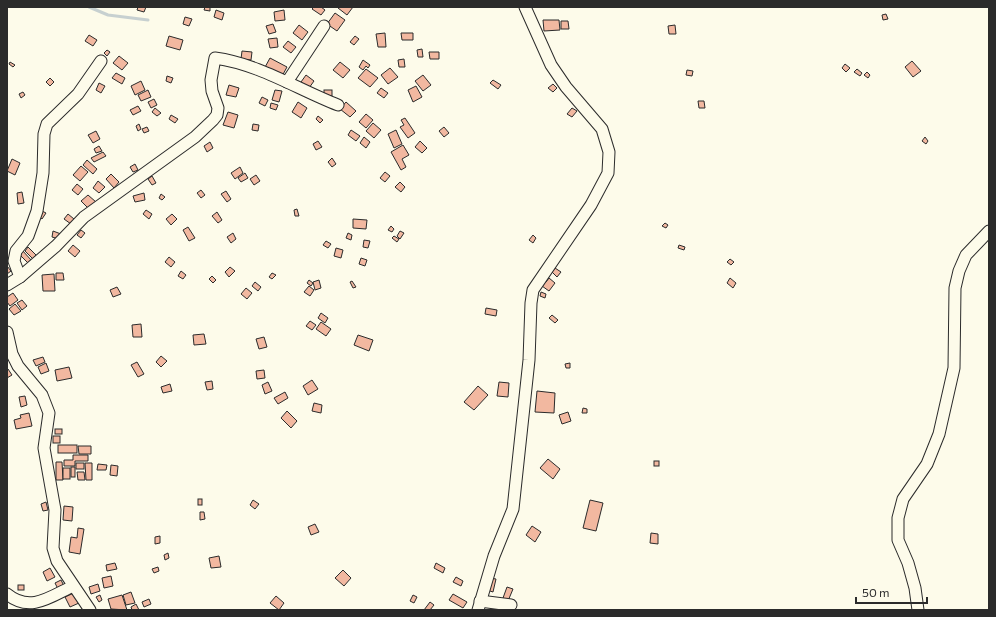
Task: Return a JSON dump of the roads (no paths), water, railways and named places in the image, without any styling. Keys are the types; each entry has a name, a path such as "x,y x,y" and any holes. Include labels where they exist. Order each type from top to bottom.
{"street":[{"path":"511,605 479,606 494,556 513,509 529,360 530,303 533,290 591,205 608,173 609,152 602,129 566,87 551,65 525,7"},
{"path":"287,82 324,26"},
{"path":"7,285 20,277 56,246 84,217 195,137 213,120 217,115 218,108 212,91 211,80 215,58 230,60 253,68 338,105"},
{"path":"20,277 14,261 16,251 28,236 37,212 43,173 44,134 47,124 78,94 101,61"},
{"path":"918,610 915,588 908,563 898,540 898,518 903,499 927,464 939,434 954,368 955,288 959,271 966,255 989,231"},
{"path":"7,332 12,354 18,366 42,395 49,413 44,448 55,510 53,548 57,561 90,610"},
{"path":"7,594 19,607 41,602 73,586"}],"waterway":[{"path":"89,7 108,15 148,20"}]}
